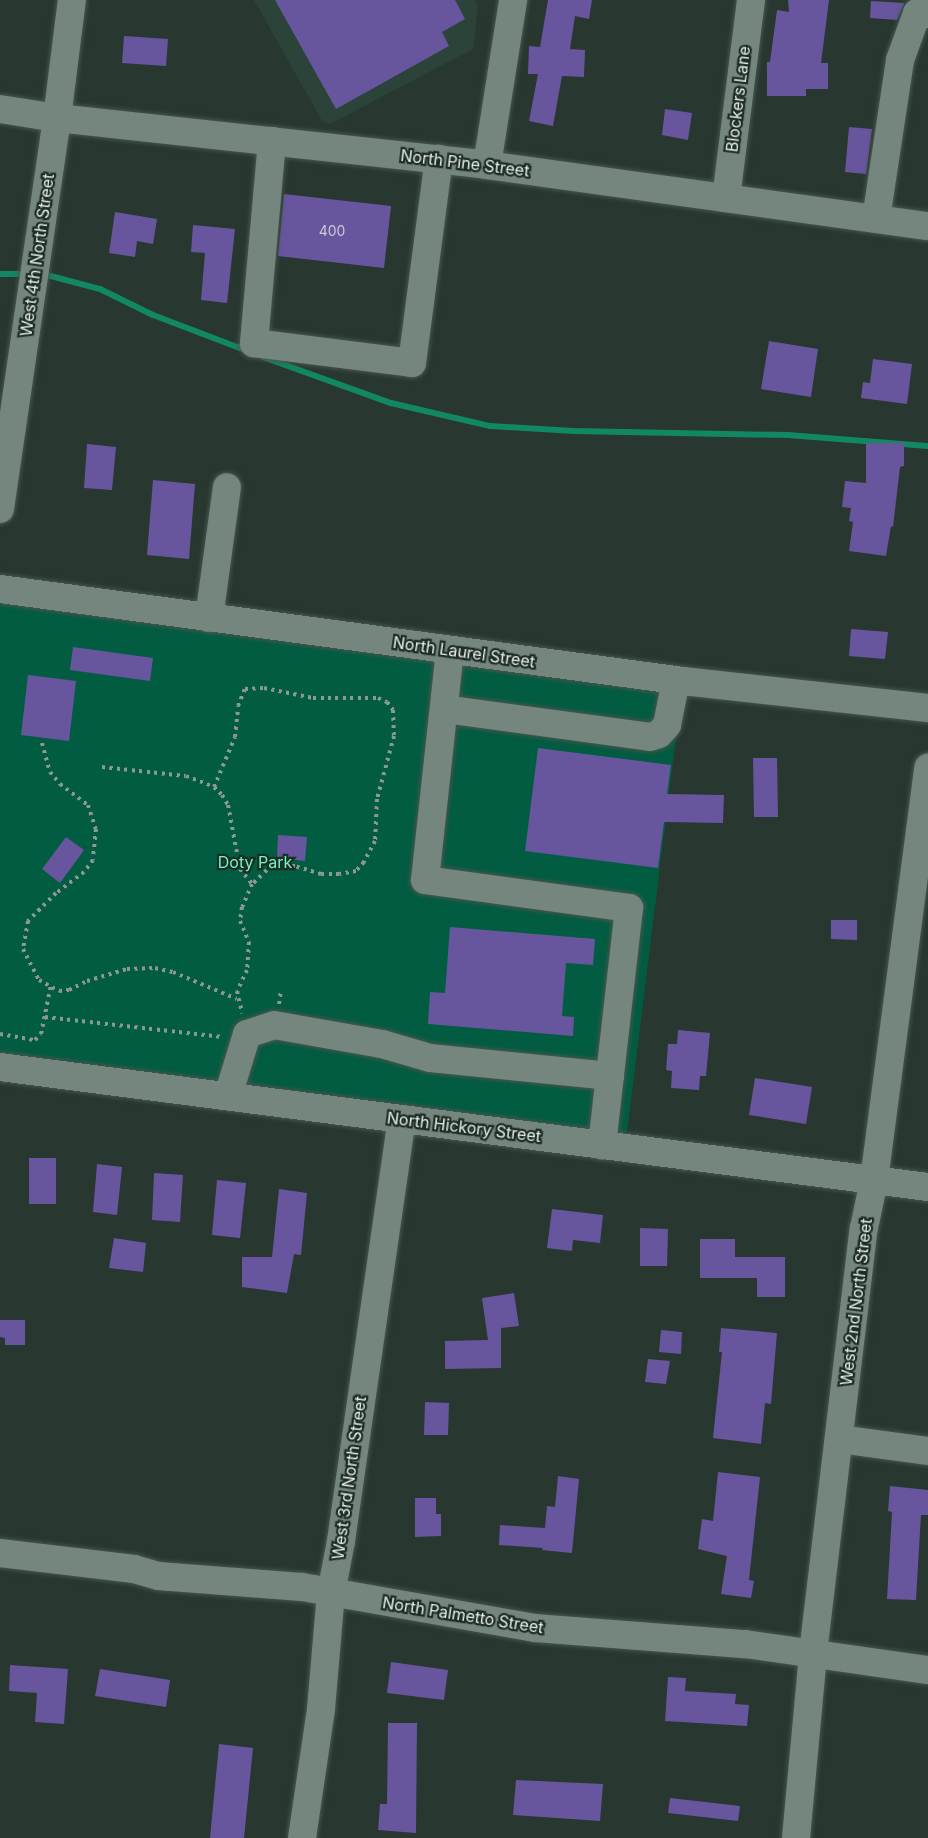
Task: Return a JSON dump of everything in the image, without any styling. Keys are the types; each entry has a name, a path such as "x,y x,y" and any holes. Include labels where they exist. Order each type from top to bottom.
{"street":[{"name":"West 4th North Street","path":"0,509 72,0"},
{"path":"487,165 513,0"},
{"name":"Blockers Lane","path":"726,198 751,0"},
{"path":"876,219 900,60 917,14 928,14"},
{"name":"North Pine Street","path":"0,109 57,118 487,165 928,226"},
{"path":"272,141 254,344 412,363 439,159"},
{"path":"209,618 227,487"},
{"name":"North Laurel Street","path":"0,589 676,680 928,708"},
{"path":"450,650 425,880 629,908 602,1145"},
{"path":"444,709 650,737 659,734 667,725 676,680"},
{"name":"West 2nd North Street","path":"796,1838 813,1653 864,1228 874,1180 928,768"},
{"path":"228,1096 247,1034 274,1025 382,1044 430,1058 610,1076"},
{"name":"North Hickory Street","path":"0,1067 928,1187"},
{"name":"West 3rd North Street","path":"302,1838 321,1709 331,1593 341,1541 402,1119"},
{"path":"839,1439 928,1451"},
{"name":"North Palmetto Street","path":"0,1553 134,1569 158,1576 302,1587 535,1628 707,1640 928,1670"}],"path":[{"path":"214,787 235,737 238,706 245,689 264,688 313,698 378,698 387,702 393,710 394,736 377,799 375,841 364,862 356,871 339,874 321,874 295,866 272,865 252,884 242,907 240,921 249,942 247,969 237,991 237,999 243,1015"},
{"path":"42,743 50,772 60,784 88,805 96,830 93,860 84,872 56,893 28,921 22,949 39,980 59,991 69,990 87,981 127,969 155,968 173,972 237,999"},
{"path":"102,767 186,776 214,787 228,805 240,868 252,884"},
{"path":"0,1034 35,1040 41,1034 51,985"},
{"path":"278,1010 281,990"},
{"path":"238,1020 250,1012"},
{"path":"45,1017 227,1037 230,1031"}],"shaded area":[{"path":"254,0 475,0 478,6 473,49 330,124 322,121"}],"green space":[{"name":"Doty Park","path":"0,589 683,681 625,1148 0,1067"}],"building":[{"path":"275,0 455,0 465,19 442,32 449,46 336,109"},
{"path":"548,0 592,0 589,19 575,16 570,49 585,50 584,77 562,76 553,126 529,121 538,74 528,74 529,46 540,47"},
{"path":"788,0 829,0 821,63 828,63 828,89 806,89 806,96 767,96 767,62 770,62 777,10 789,12"},
{"path":"871,1 904,4 897,20 870,18"},
{"path":"124,36 168,39 166,66 122,63"},
{"path":"665,109 692,113 688,140 662,135"},
{"path":"849,127 872,129 866,174 845,172"},
{"path":"284,194 391,206 384,268 278,256"},
{"path":"115,212 157,219 153,244 137,241 135,257 109,253"},
{"path":"193,225 235,229 227,303 201,300 205,253 191,252"},
{"path":"769,341 818,349 811,397 761,389"},
{"path":"873,359 912,364 907,404 861,398 863,382 870,383"},
{"path":"866,443 904,443 904,466 900,467 893,527 891,526 886,556 849,551 853,522 849,521 851,508 842,507 845,481 866,483"},
{"path":"87,444 116,447 112,490 84,488"},
{"path":"153,480 195,484 189,559 147,555"},
{"path":"851,629 888,632 885,659 849,656"},
{"path":"73,647 153,658 150,681 70,670"},
{"path":"28,675 76,681 69,741 21,735"},
{"path":"538,748 671,765 667,794 724,795 723,823 664,822 658,868 525,851"},
{"path":"753,758 777,758 778,817 754,817"},
{"path":"278,835 307,837 305,861 277,858"},
{"path":"66,837 84,850 60,883 42,869"},
{"path":"831,920 857,920 857,940 831,939"},
{"path":"450,927 595,939 593,965 566,963 562,1016 574,1017 573,1036 428,1024 430,992 445,993"},
{"path":"678,1030 710,1033 706,1076 700,1076 699,1090 671,1088 672,1071 666,1070 668,1044 677,1044"},
{"path":"755,1078 812,1087 806,1124 749,1115"},
{"path":"29,1158 56,1158 56,1204 29,1204"},
{"path":"97,1164 122,1167 117,1215 93,1212"},
{"path":"154,1173 183,1175 180,1222 152,1220"},
{"path":"217,1180 246,1183 240,1238 212,1235"},
{"path":"279,1189 307,1193 301,1255 294,1254 287,1293 242,1287 242,1257 272,1257"},
{"path":"552,1209 603,1215 600,1243 573,1240 572,1251 547,1248"},
{"path":"640,1228 668,1229 667,1266 640,1266"},
{"path":"114,1238 146,1243 143,1272 109,1268"},
{"path":"700,1239 735,1239 735,1257 785,1257 785,1297 757,1297 757,1278 700,1278"},
{"path":"514,1293 519,1326 501,1328 501,1368 445,1369 445,1341 488,1340 482,1298"},
{"path":"0,1320 25,1320 25,1345 5,1345 5,1338 0,1337"},
{"path":"721,1328 777,1333 771,1404 765,1403 761,1444 713,1438 722,1352 719,1352"},
{"path":"661,1330 682,1332 681,1354 659,1352"},
{"path":"648,1359 670,1361 666,1384 645,1382"},
{"path":"425,1402 449,1403 448,1435 424,1435"},
{"path":"718,1472 760,1477 749,1580 754,1581 751,1598 721,1594 727,1556 698,1549 702,1519 713,1521"},
{"path":"558,1476 579,1479 572,1553 542,1550 543,1548 499,1545 500,1525 545,1528 547,1506 555,1507"},
{"path":"890,1486 928,1490 928,1515 921,1515 916,1600 887,1599 892,1512 888,1511"},
{"path":"415,1498 436,1498 436,1514 441,1514 441,1536 415,1537"},
{"path":"391,1662 448,1670 444,1700 387,1693"},
{"path":"10,1665 68,1669 64,1724 35,1722 37,1693 9,1691"},
{"path":"100,1669 170,1680 166,1707 95,1696"},
{"path":"668,1677 686,1678 685,1691 736,1694 735,1704 749,1705 747,1726 665,1721"},
{"path":"388,1723 417,1723 416,1833 378,1830 380,1804 387,1804"},
{"path":"219,1744 253,1748 244,1838 210,1838"},
{"path":"516,1780 603,1784 600,1821 513,1815"},
{"path":"670,1798 740,1806 738,1821 668,1813"}],"waterway":[{"path":"0,274 18,274"},
{"path":"47,275 100,289 153,315 248,351"},
{"path":"263,357 391,403 490,426 574,431 788,435 928,446"}]}
